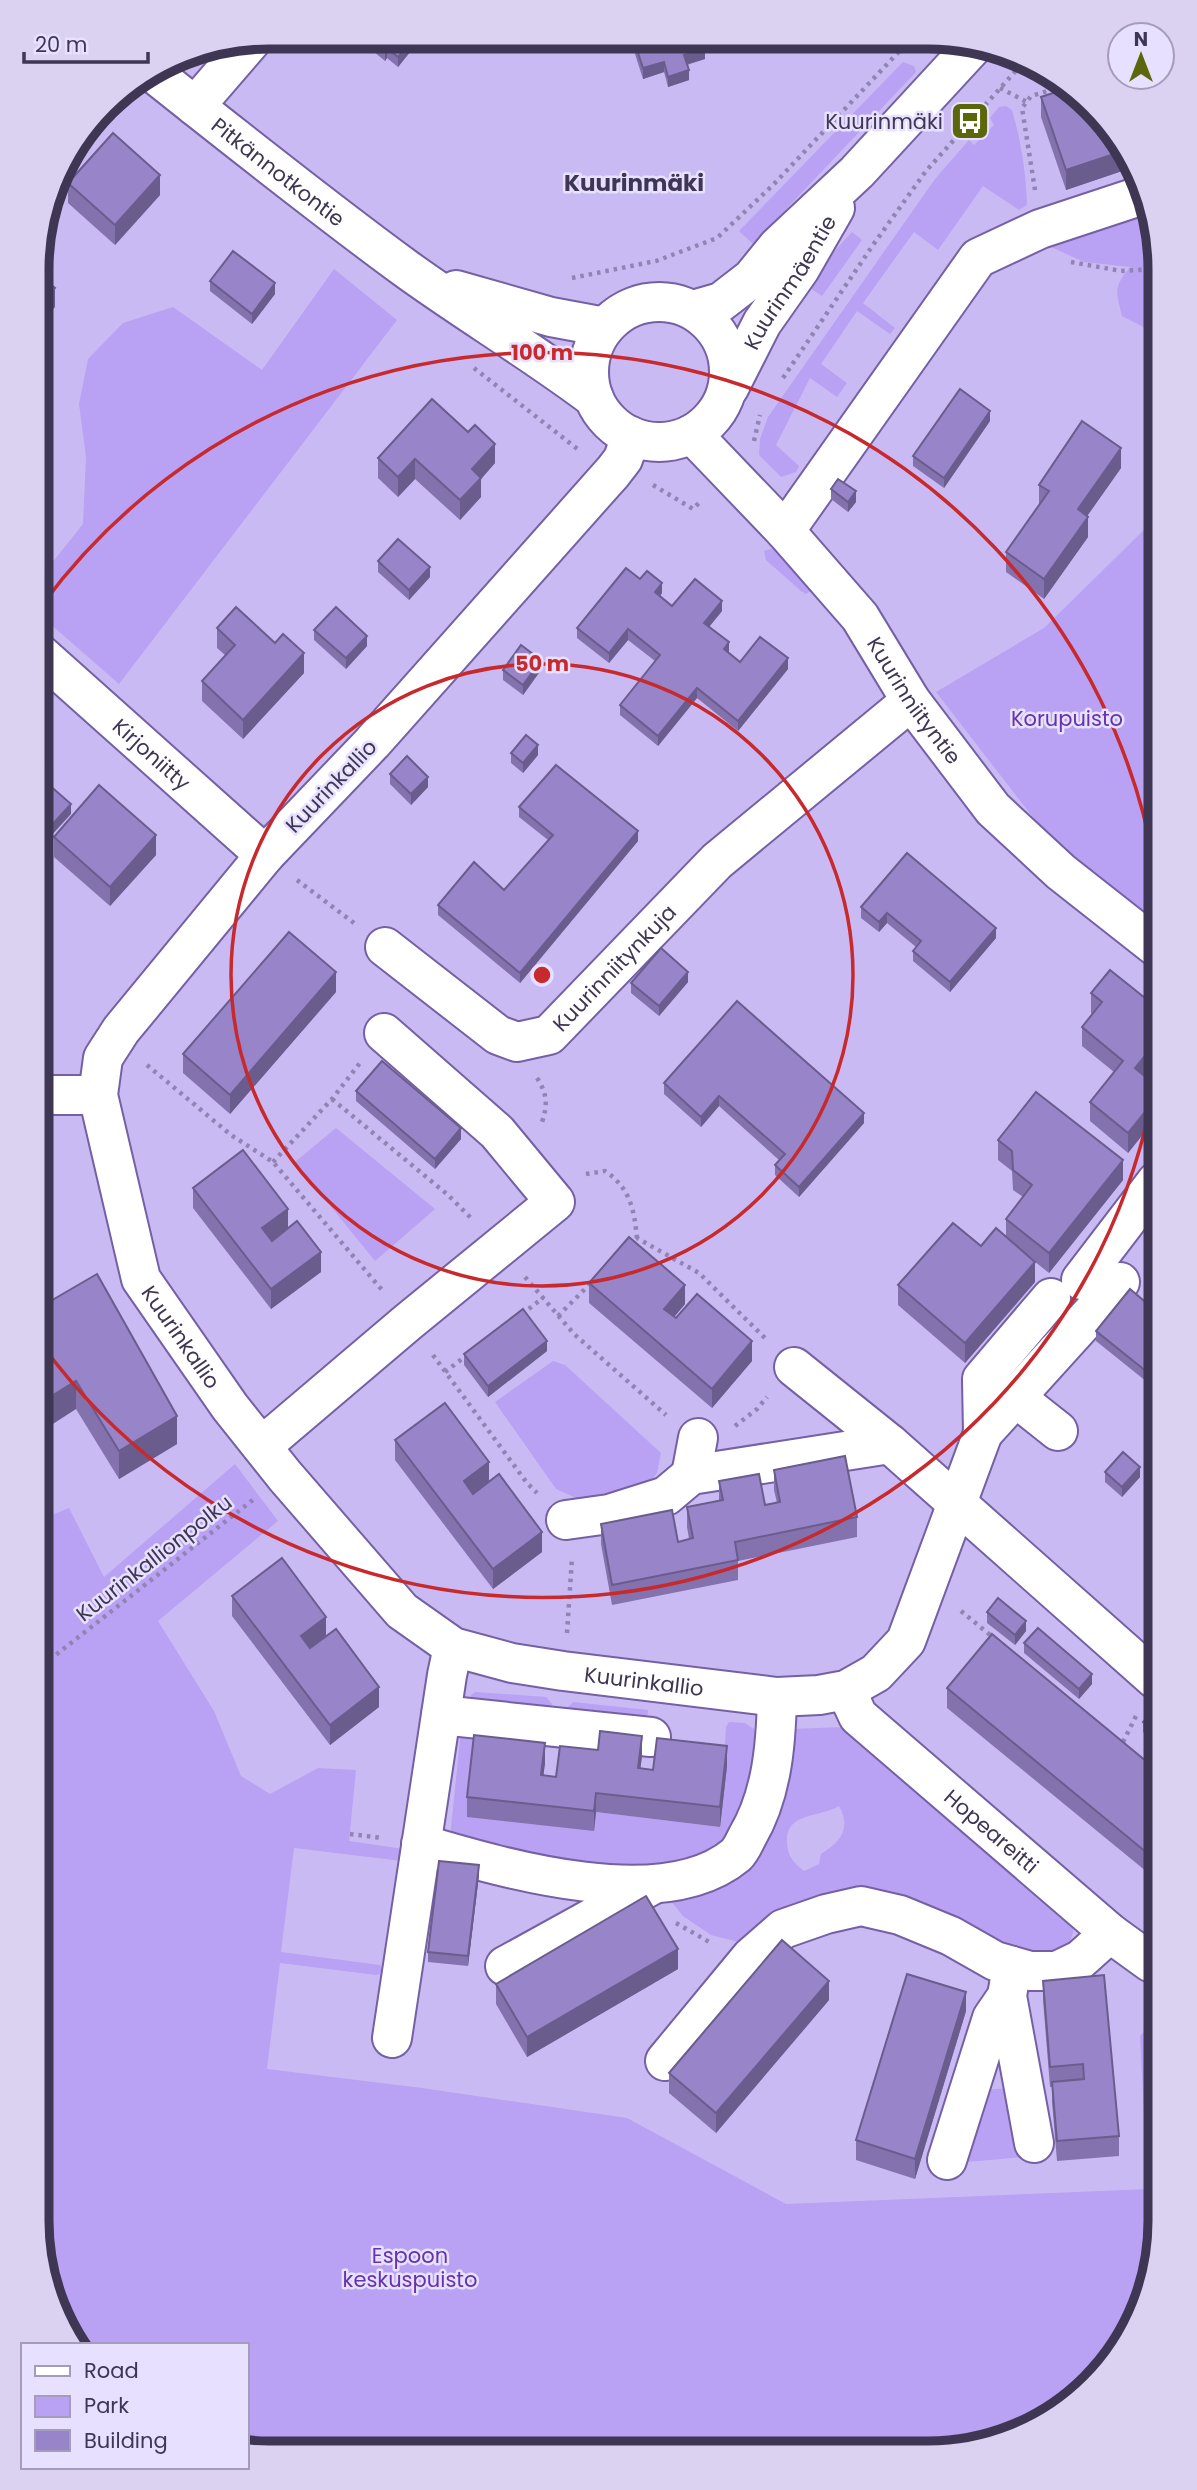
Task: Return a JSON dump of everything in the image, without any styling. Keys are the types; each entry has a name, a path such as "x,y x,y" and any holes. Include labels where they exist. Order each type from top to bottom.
{"street":[{"path":"195,106 243,51"},
{"name":"Kuurinmäentie","path":"693,310 721,302 752,278 778,246 857,172 967,52"},
{"name":"Pitkännotkontie","path":"159,78 406,269 470,314 532,352 594,398"},
{"name":"Kuurinmäentie","path":"726,393 743,355 800,269 857,172"},
{"path":"785,531 978,258 1040,229 1136,197"},
{"name":"Pitkännotkontie","path":"406,269 456,290 551,317 605,327"},
{"path":"653,302 680,305 693,310 714,328 727,352 729,380 726,393 713,417 692,434 665,442 631,436 609,421 594,398 589,378 592,350 605,327 626,310 653,302"},
{"name":"Kuurinniityntie","path":"692,434 785,531 860,617 911,701 993,809 1061,872 1148,940"},
{"name":"Kuurinkallio","path":"631,436 623,459 613,472 372,744 265,855 121,1030 103,1058 98,1095 141,1279 230,1407 285,1476 402,1611 453,1647 512,1663 777,1698 846,1690 876,1673 906,1641 983,1433"},
{"name":"Kirjoniitty","path":"49,662 265,855"},
{"name":"Kuurinniitynkuja","path":"385,947 498,1035 517,1042 536,1040 549,1035 717,861 911,701"},
{"path":"262,1446 555,1202 497,1132 384,1033"},
{"path":"49,1095 98,1095"},
{"path":"983,1433 982,1378 1066,1289 1148,1192"},
{"path":"983,1433 1120,1282"},
{"path":"794,1367 890,1444 1148,1673"},
{"path":"1015,1397 1058,1431"},
{"path":"691,1475 698,1438"},
{"path":"566,1520 609,1514 667,1496 691,1475 890,1444"},
{"path":"392,2039 453,1647"},
{"name":"Hopeareitti","path":"846,1690 858,1716 1110,1933 1148,1961"},
{"path":"421,1844 507,1869 589,1881 652,1885 704,1875 738,1853 758,1818 771,1775 777,1698"},
{"path":"441,1716 651,1737"},
{"path":"505,1966 652,1885"},
{"path":"665,2061 751,1957 783,1929 826,1914 861,1906 900,1915 951,1936 995,1961 1010,1981 1034,2143"},
{"path":"947,2160 992,2018 1010,1981 1030,1971 1057,1971 1080,1960 1110,1933"}],"path":[{"path":"551,317 558,280 656,261 717,238 774,186 902,49"},
{"path":"776,388 926,171 1018,69"},
{"path":"1000,88 1027,102"},
{"path":"1054,89 1031,96 1022,108 1045,249 1062,260 1082,266 1121,271 1148,270"},
{"path":"500,389 532,352"},
{"path":"613,472 638,476 693,509 729,471 751,453 761,411"},
{"path":"576,462 581,452"},
{"path":"265,855 385,947"},
{"path":"273,1162 332,1099 384,1033"},
{"path":"528,1170 547,1107 544,1088 533,1071 536,1040"},
{"path":"138,1057 231,1135 273,1162 408,1322 527,1483 566,1520 573,1538 563,1671"},
{"path":"332,1099 448,1195 500,1247 574,1334 657,1409 698,1438 729,1430 757,1409 794,1367 699,1273 637,1238"},
{"path":"555,1202 577,1175 605,1171 617,1180 633,1207 637,1238"},
{"path":"627,1248 637,1238"},
{"path":"558,1316 598,1277"},
{"path":"522,1314 543,1298"},
{"path":"445,1372 478,1347"},
{"name":"Kuurinkallionpolku","path":"49,1660 285,1476"},
{"path":"927,1584 1003,1646"},
{"path":"1112,1734 1132,1750"},
{"path":"672,1917 678,1925 718,1944"}],"green space":[{"path":"903,62 914,66 916,72 753,244 739,231"},
{"path":"1006,106 1012,110 1018,133 1027,205 1019,210 983,186 938,250 914,232 863,303 895,328 890,334 857,311 821,364 847,383 837,397 810,378 776,445 799,466 796,472 781,477 759,455 760,439 768,417 935,179 969,140 974,145 994,125 990,118 999,107"},
{"path":"1140,212 1148,254 1148,329 1122,316 1117,290 1130,267 1084,262 1049,246"},
{"path":"852,232 862,240 822,296 804,284"},
{"path":"334,269 397,320 119,684 49,623 49,567 83,524 86,457 79,404 88,359 123,323 173,307 262,370"},
{"name":"Korupuisto","path":"1148,526 1148,919 1052,842 936,692 1044,628"},
{"path":"776,547 811,587 811,591 806,594 801,591 766,560 764,551"},
{"path":"336,1128 435,1209 375,1261 295,1162"},
{"path":"553,1361 565,1365 661,1453 657,1473 649,1483 608,1495 578,1499 556,1489 495,1402"},
{"name":"Espoon keskuspuisto","path":"235,1464 278,1521 158,1621 214,1711 241,1776 270,1794 318,1768 356,1770 349,1841 404,1849 402,1861 294,1848 281,1952 380,1965 382,1969 380,1974 376,1975 280,1963 267,2069 627,2118 786,2204 1148,2189 1148,2236 1144,2264 1131,2305 1119,2331 1103,2355 1084,2377 1038,2412 999,2429 957,2439 269,2441 248,2440 248,2343 86,2343 72,2318 56,2278 49,2221 49,1516 69,1508 104,1577"},
{"path":"475,1692 546,1697 552,1704 550,1716 469,1707 471,1695"},
{"path":"573,1702 648,1710 646,1729 568,1718 568,1707"},
{"path":"729,1722 745,1723 754,1729 756,1742 752,1788 735,1846 621,1875 450,1837 461,1731 468,1729 594,1831 596,1812 720,1827 726,1727"},
{"path":"845,1727 1073,1919 1073,1933 1069,1944 1061,1952 1029,1955 905,1907 746,1944 711,1935 683,1916 667,1896 713,1889 732,1880 751,1863 789,1729","holes":["839,1806 843,1814 844,1828 838,1840 821,1854 819,1864 804,1871 789,1853 787,1844 791,1826 804,1817"]},
{"name":"Espoon keskuspuisto","path":"1148,2027 1148,2189 1140,2036"},
{"path":"1012,2088 1024,2157 967,2162 982,2090"}],"building":[{"path":"388,49 404,49 398,57"},
{"path":"637,49 705,49 684,55 689,70 668,77 664,62 643,68"},
{"path":"1057,92 1093,124 1115,154 1066,170 1041,97"},
{"path":"113,133 160,175 115,225 68,183"},
{"path":"233,251 275,283 252,314 210,281"},
{"path":"49,283 55,288 49,295"},
{"path":"960,389 990,411 944,478 913,456"},
{"path":"432,399 468,432 475,425 495,444 472,469 481,478 460,500 415,459 398,477 378,458"},
{"path":"1082,421 1121,448 1078,509 1088,517 1044,579 1006,552 1049,491 1039,485"},
{"path":"838,479 856,491 848,502 831,489"},
{"path":"398,539 430,567 409,590 378,561"},
{"path":"626,568 640,579 647,571 662,583 655,592 672,606 695,579 722,601 704,623 729,642 724,649 740,662 760,637 788,658 738,721 697,688 658,736 620,705 660,655 628,629 609,653 577,628"},
{"path":"236,607 275,643 283,634 304,653 243,720 202,681 235,645 217,628"},
{"path":"336,607 367,636 346,658 314,630"},
{"path":"521,645 541,660 523,685 503,670"},
{"path":"526,735 538,745 523,763 511,753"},
{"path":"407,756 428,777 411,794 390,774"},
{"path":"556,765 638,831 520,973 438,905 474,862 504,890 553,835 519,807"},
{"path":"49,785 71,804 49,828"},
{"path":"99,785 156,835 110,887 54,837"},
{"path":"907,853 996,928 950,982 913,951 921,941 887,913 879,922 861,907"},
{"path":"289,932 336,972 230,1095 183,1054"},
{"path":"661,948 688,972 659,1006 631,983"},
{"path":"1110,970 1148,1000 1148,1052 1135,1068 1148,1079 1148,1108 1128,1133 1090,1102 1123,1061 1082,1027 1102,1002 1091,993"},
{"path":"737,1001 864,1113 799,1187 775,1165 785,1154 719,1096 701,1117 664,1083"},
{"path":"382,1061 461,1128 435,1159 356,1091"},
{"path":"1036,1092 1123,1160 1049,1253 1006,1219 1032,1185 1013,1170 1012,1151 998,1140"},
{"path":"243,1150 288,1209 262,1228 272,1241 297,1221 321,1252 271,1289 193,1188"},
{"path":"953,1223 981,1246 996,1228 1035,1262 965,1343 898,1285"},
{"path":"629,1237 685,1285 664,1309 676,1318 697,1294 752,1341 712,1389 589,1283"},
{"path":"97,1274 177,1416 119,1451 76,1381 49,1398 49,1302"},
{"path":"1130,1289 1148,1304 1148,1373 1096,1331"},
{"path":"523,1309 547,1341 488,1386 464,1354"},
{"path":"445,1403 489,1462 464,1481 473,1494 499,1474 542,1532 493,1569 395,1440"},
{"path":"1123,1452 1140,1467 1122,1487 1105,1472"},
{"path":"845,1456 857,1517 735,1542 738,1560 612,1585 601,1524 672,1510 678,1542 693,1538 687,1507 723,1500 719,1481 759,1474 765,1505 780,1502 774,1470"},
{"path":"282,1558 326,1617 301,1636 310,1648 336,1629 379,1687 330,1725 232,1596"},
{"path":"998,1598 1026,1621 1015,1635 987,1612"},
{"path":"1038,1628 1092,1674 1079,1689 1024,1643"},
{"path":"992,1634 1148,1763 1148,1854 947,1688"},
{"path":"600,1731 642,1736 638,1768 653,1770 657,1738 727,1746 720,1807 596,1793 594,1811 467,1797 474,1735 545,1743 541,1775 556,1777 560,1746 598,1750"},
{"path":"439,1861 479,1865 468,1956 428,1952"},
{"path":"646,1896 678,1949 527,2037 496,1984"},
{"path":"782,1940 829,1981 716,2113 669,2073"},
{"path":"907,1974 966,1992 915,2159 856,2140"},
{"path":"1104,1975 1119,2136 1057,2141 1052,2082 1084,2079 1083,2064 1050,2067 1043,1981"}],"place":[{"name":"Kuurinmäki","path":"970,121"}],"district":[{"name":"Kuurinmäki","path":"634,183"}]}
